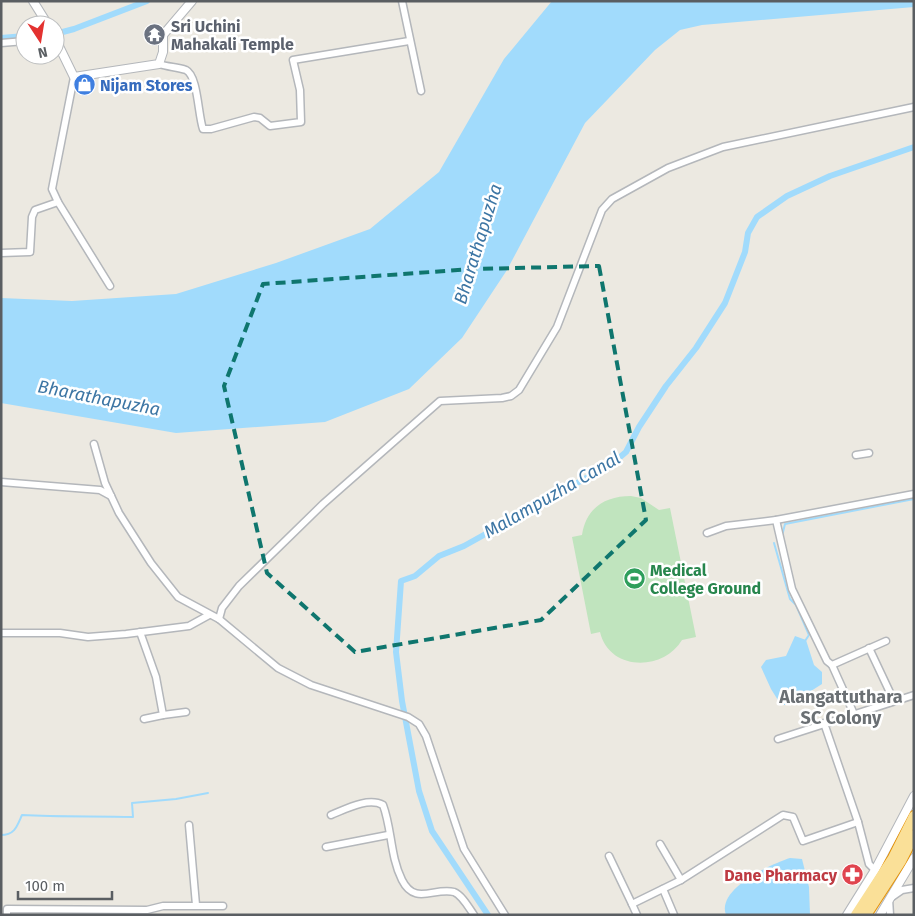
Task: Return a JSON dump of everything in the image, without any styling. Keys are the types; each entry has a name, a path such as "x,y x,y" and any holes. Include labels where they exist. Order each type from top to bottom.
{"highway":[{"path":"856,915 893,858 914,816"},
{"path":"866,915 901,860 914,835"}],"street":[{"path":"33,1 42,15"},
{"path":"159,64 163,52 163,35 192,1"},
{"path":"402,1 421,91"},
{"path":"1,42 15,41"},
{"path":"74,77 159,64 186,70 193,77 198,114 203,128 211,128 254,117 260,118 270,126 301,122 300,90 293,60 409,41"},
{"path":"65,60 74,77 52,189 58,202 110,286"},
{"path":"219,619 222,608 239,586 323,504 440,400 502,398 511,396 519,390 557,328 602,210 612,199 668,168 723,147 914,107"},
{"path":"1,253 30,252 32,217 35,210 58,202"},
{"path":"94,444 119,513 150,563 178,597 219,619 278,668 311,685 408,717 418,724 426,736 464,849 504,915"},
{"path":"856,455 869,453"},
{"path":"1,482 100,490 112,496"},
{"path":"707,533 726,526 776,520 914,494"},
{"path":"776,520 792,589 827,661 832,664 854,714"},
{"path":"1,633 60,633 88,637 189,626 209,615"},
{"path":"140,632 156,677 163,716"},
{"path":"832,664 886,641"},
{"path":"870,648 894,701"},
{"path":"778,739 914,696"},
{"path":"144,719 186,712"},
{"path":"824,723 858,822 869,864 875,870"},
{"path":"847,915 875,870 914,796"},
{"path":"331,815 355,805 377,801 383,805 395,863 405,885 414,893 428,895 454,892 459,895 474,915"},
{"path":"632,904 681,880 783,815 793,817 802,842 858,822"},
{"path":"189,825 196,904"},
{"path":"326,847 388,835"},
{"path":"660,844 681,880"},
{"path":"609,856 637,915"},
{"path":"880,915 914,858"},
{"path":"663,888 674,915"},
{"path":"889,899 902,890 914,888"},
{"path":"889,899 890,915"},
{"path":"7,915 7,909 147,912 163,906 196,904 222,906"}],"highlighted area":[{"path":"599,266 646,520 541,620 355,652 267,573 224,386 263,284 473,269"}],"green space":[{"path":"631,496 641,498 659,510 670,508 696,637 682,640 662,658 650,662 637,663 625,660 614,654 605,645 600,632 591,634 572,537 582,535 588,518 598,505 613,498"}],"water":[{"name":"Bharathapuzha","path":"552,1 914,1 914,7 702,25 680,30 655,50 585,123 507,270 462,338 409,389 325,422 176,433 1,403 1,298 72,301 176,294 276,263 370,229 439,172 504,59"},
{"path":"795,636 806,640 814,665 822,672 822,684 789,705 781,705 761,667 766,660 786,656"},
{"path":"790,858 802,859 809,887 810,915 726,915 725,905 729,896 737,887 759,872"}],"waterway":[{"path":"65,31 147,1"},
{"path":"1,38 15,37"},
{"name":"Malampuzha Canal","path":"488,915 432,831 419,791 402,701 396,652 401,581 415,576 439,556 464,546 613,463 626,452 639,427 666,386 696,348 725,303 745,252 748,233 757,217 787,196 830,176 914,147"},
{"path":"782,536 785,524 914,499"},
{"path":"774,543 790,599 796,605 809,635 805,641"},
{"path":"1,835 12,832 22,815 133,817 132,803 176,799 208,793"}],"place":[{"name":"Sri Uchini Mahakali Temple","path":"155,35"},
{"name":"Nijam Stores","path":"84,85"},
{"name":"Medical College Ground","path":"634,579"},
{"name":"Dane Pharmacy","path":"853,875"}],"district":[{"name":"Alangattuthara SC Colony","path":"841,708"}]}
